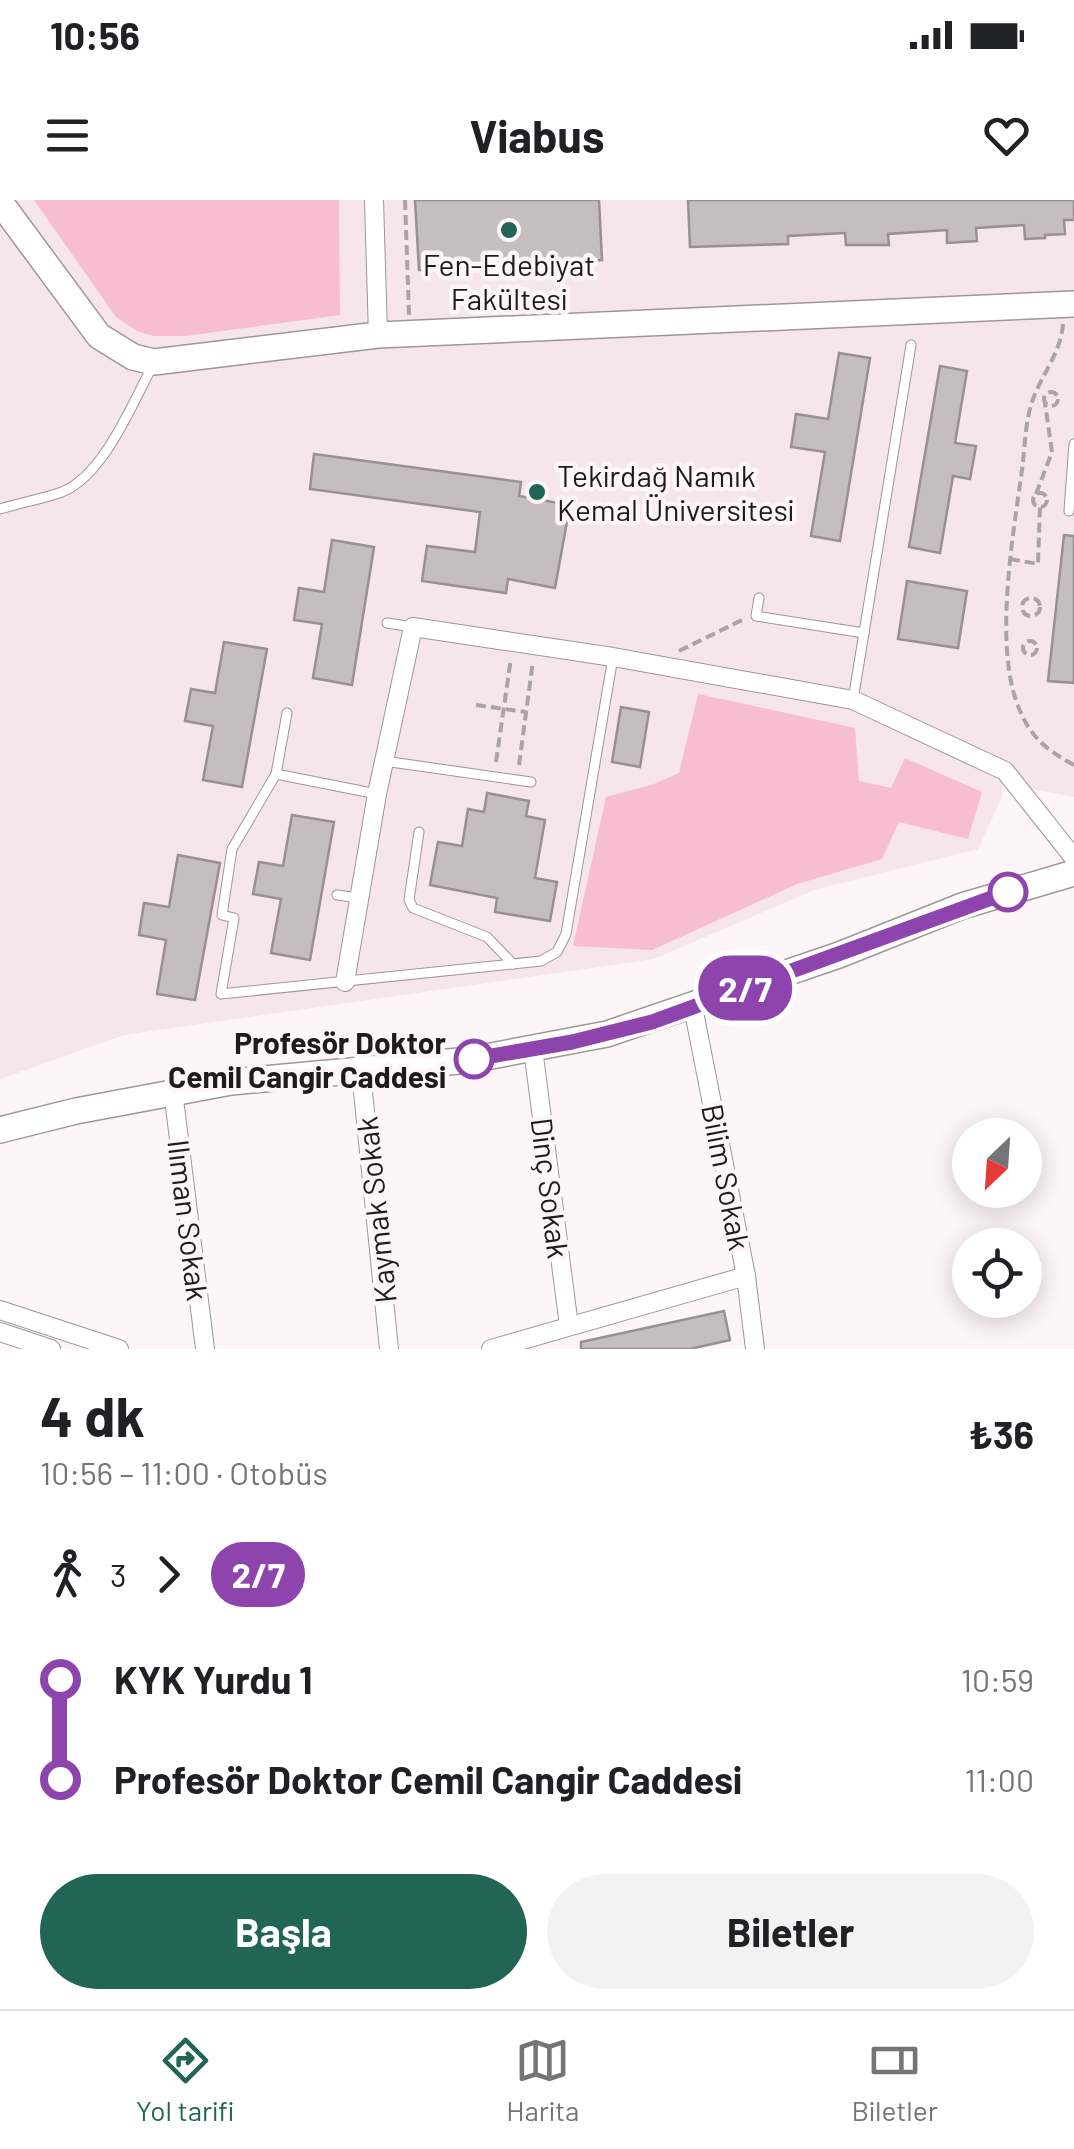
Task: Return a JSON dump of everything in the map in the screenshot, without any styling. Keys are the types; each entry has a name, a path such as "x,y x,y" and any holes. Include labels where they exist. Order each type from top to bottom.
{"street":[{"path":"374,200 378,335"},
{"path":"0,202 99,336 133,357 154,362 378,335 1069,304"},
{"path":"344,982 412,627 614,656 853,700 1005,771 1074,858"},
{"path":"0,1130 231,1082 361,1072 533,1049 607,1034 840,955 962,906 1074,873"},
{"name":"Bilim Sokak","path":"693,1007 746,1276 755,1349"},
{"name":"Dinç Sokak","path":"533,1049 569,1326"},
{"name":"Kaymak Sokak","path":"361,1072 389,1349"},
{"name":"Ilıman Sokak","path":"172,1092 205,1349"},
{"path":"491,1349 746,1276"},
{"path":"0,1310 119,1349"},
{"path":"0,1332 51,1349"}],"lane":[{"path":"853,700 911,345"},
{"path":"0,508 63,491 88,476 154,362"},
{"path":"1069,511 1074,444"},
{"path":"758,598 756,616 864,633"},
{"path":"387,623 412,627"},
{"path":"287,713 276,774 232,849 222,915 234,918 222,994 541,961 557,952 566,934 614,656"},
{"path":"384,761 530,782"},
{"path":"276,774 377,794"},
{"path":"419,832 409,900 413,908 487,936 513,964"},
{"path":"337,895 359,898"}],"path":[{"path":"405,200 409,320"},
{"path":"406,234 416,234"},
{"path":"1069,304 1062,332 1034,397 1009,559 1008,647 1019,710 1033,736 1074,765"},
{"path":"1034,397 1044,400 1052,452 1035,496 1035,503 1040,506"},
{"path":"1018,498 1046,497 1040,506"},
{"path":"1009,559 1038,564 1040,506"},
{"path":"1008,608 1023,607"},
{"path":"674,655 733,623 756,616"},
{"path":"1008,647 1023,648"},
{"path":"494,777 512,653"},
{"path":"517,780 534,660"},
{"path":"476,705 526,712"}],"shaded area":[{"name":"Tekirdağ Namık Kemal Üniversitesi","path":"0,200 1074,200 1074,797 1002,783 1002,797 978,849 817,889 654,959 124,1035 0,1079"},
{"path":"34,200 339,200 340,315 185,336 153,336 137,331 116,317"},
{"path":"698,694 855,728 859,781 891,788 905,758 982,792 968,839 899,822 882,859 797,884 652,950 573,946 606,797 679,773"}],"building":[{"name":"Fen-Edebiyat Fakültesi","path":"415,200 599,200 602,260 419,270"},
{"path":"688,200 1074,200 1074,220 1064,220 1065,234 1045,238 1025,239 1024,225 976,228 977,241 947,243 947,230 888,234 889,245 846,245 845,233 788,236 788,244 690,247"},
{"path":"839,353 870,358 840,541 811,536 825,452 791,447 796,414 828,419"},
{"path":"940,366 967,371 955,443 976,446 970,479 953,476 940,553 909,547"},
{"path":"314,454 521,482 519,496 570,505 555,588 508,579 506,593 422,581 427,546 475,552 480,512 310,489"},
{"path":"1064,535 1074,536 1074,683 1048,681"},
{"path":"332,540 374,547 352,685 313,678 322,624 294,620 299,588 324,592"},
{"path":"907,581 967,591 958,648 898,639"},
{"path":"224,642 267,649 242,787 203,780 213,726 185,721 191,689 215,693"},
{"path":"621,707 649,712 640,767 612,762"},
{"path":"487,793 529,801 526,816 545,820 535,878 557,882 550,921 495,912 497,898 430,885 438,842 462,846 468,809 484,812"},
{"path":"292,815 334,822 310,960 271,953 281,899 253,894 259,862 283,866"},
{"path":"178,855 220,863 195,1000 157,994 166,940 139,935 144,903 169,907"},
{"path":"724,1311 730,1340 690,1349 581,1349 581,1342"}],"bus line":[{"name":"2/7","path":"474,1059 572,1042 652,1022 1008,892"}],"place":[{"name":"Fen-Edebiyat Fakültesi","path":"509,230"},
{"name":"Tekirdağ Namık Kemal Üniversitesi","path":"537,492"},
{"name":"Profesör Doktor Cemil Cangir Caddesi","path":"474,1059"}]}
